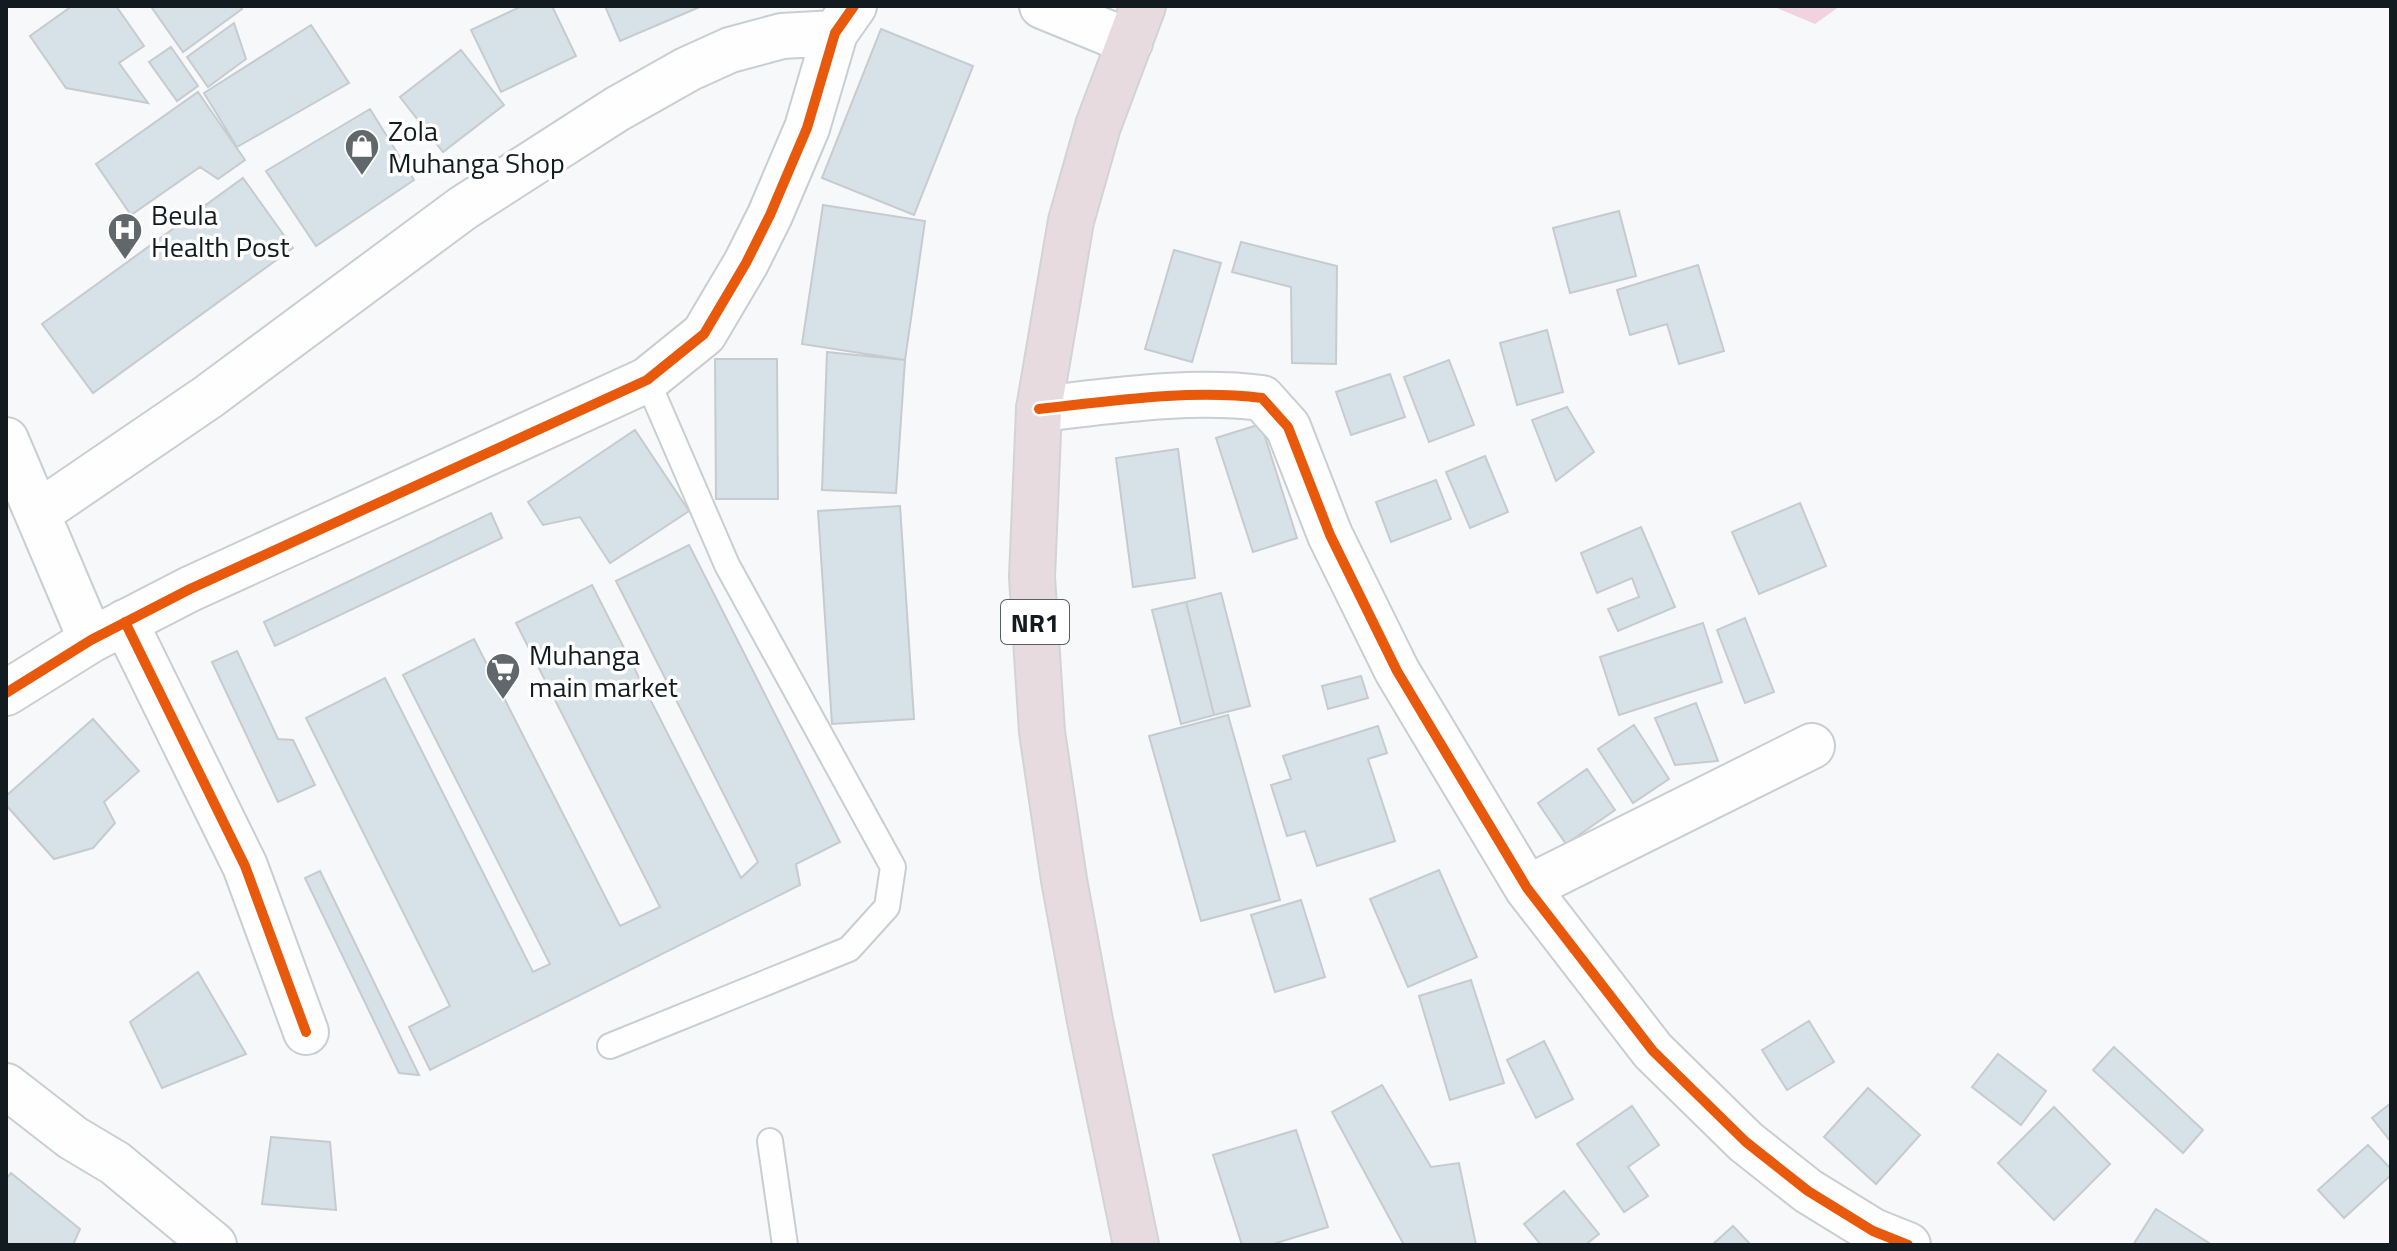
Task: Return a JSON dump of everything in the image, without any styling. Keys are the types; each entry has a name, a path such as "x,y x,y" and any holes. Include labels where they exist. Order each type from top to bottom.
{"highway":[{"name":"NR1","path":"1136,1245 1064,880 1042,732 1032,577 1039,409 1071,221 1098,126 1137,24"}],"street":[{"path":"1042,6 1137,24"},
{"path":"6,693 108,631 190,589 647,380 704,334 746,263 807,128 845,19"},
{"path":"38,513 208,397 463,208 617,109 688,69 730,50 845,19"},
{"path":"1039,409 1116,400 1226,394 1262,398 1288,427 1330,535 1397,671 1527,888 1653,1051 1746,1142 1808,1191 1873,1231 1908,1245"},
{"path":"6,440 38,513 245,866 306,1032"},
{"path":"1527,888 1812,746"},
{"path":"6,1086 73,1138 115,1163 214,1245"}],"lane":[{"path":"610,1046 849,949 887,907 893,867 727,565 647,380"},
{"path":"770,1141 785,1245"}],"shaded area":[{"path":"1772,6 1840,6 1815,24"}],"building":[{"path":"72,6 116,6 144,46 119,63 148,103 66,88 30,36"},
{"path":"240,6 242,9 183,52 152,8"},
{"path":"522,6 552,6 576,56 501,92 471,30"},
{"path":"605,6 702,6 620,41"},
{"path":"234,23 246,59 208,87 187,57"},
{"path":"311,25 349,83 237,147 204,93"},
{"path":"881,29 973,66 914,215 822,178"},
{"path":"171,47 198,86 177,101 149,62"},
{"path":"461,50 504,105 443,152 400,97"},
{"path":"198,92 245,160 218,179 200,167 131,215 96,164"},
{"path":"370,109 414,180 316,246 266,171"},
{"path":"243,178 293,248 93,393 42,324"},
{"path":"823,205 925,221 905,360 802,344"},
{"path":"1619,211 1636,276 1570,293 1553,228"},
{"path":"1241,242 1337,266 1336,364 1292,363 1291,287 1232,272"},
{"path":"1174,250 1221,263 1192,362 1145,349"},
{"path":"1698,265 1724,351 1679,364 1667,324 1630,335 1617,290"},
{"path":"1547,330 1563,392 1517,405 1500,343"},
{"path":"827,352 905,360 896,493 822,490"},
{"path":"715,359 777,359 778,499 716,499"},
{"path":"1449,360 1474,425 1429,442 1404,377"},
{"path":"1390,374 1405,417 1351,435 1336,392"},
{"path":"1567,407 1594,452 1556,481 1532,420"},
{"path":"1261,424 1297,538 1253,552 1216,438"},
{"path":"635,430 689,511 610,563 580,517 543,525 528,502"},
{"path":"1178,449 1195,578 1133,587 1116,458"},
{"path":"1485,456 1508,512 1470,528 1446,472"},
{"path":"1436,480 1451,519 1391,542 1376,502"},
{"path":"1800,503 1826,566 1759,594 1732,532"},
{"path":"900,506 914,719 832,724 818,511"},
{"path":"491,513 502,538 275,646 264,622"},
{"path":"1641,527 1675,607 1618,631 1608,609 1639,597 1632,578 1597,593 1581,553"},
{"path":"689,545 840,842 796,864 800,885 430,1070 409,1027 450,1006 306,718 385,678 533,972 550,964 403,675 474,639 620,926 660,907 516,623 592,585 741,878 758,862 616,581"},
{"path":"1221,593 1250,706 1214,715 1186,602"},
{"path":"1186,602 1214,715 1181,724 1152,610"},
{"path":"1745,618 1774,692 1745,703 1717,630"},
{"path":"1703,623 1722,682 1619,715 1600,657"},
{"path":"237,651 278,739 293,740 315,785 278,802 212,662"},
{"path":"1361,676 1368,698 1328,709 1322,686"},
{"path":"1696,703 1718,761 1675,765 1655,718"},
{"path":"1228,715 1280,900 1201,921 1149,736"},
{"path":"93,719 139,771 104,802 115,823 93,848 54,859 6,805 6,796"},
{"path":"1634,725 1669,779 1633,803 1598,749"},
{"path":"1378,726 1387,753 1368,759 1395,841 1317,866 1305,831 1287,836 1271,785 1291,779 1283,756"},
{"path":"1587,769 1615,810 1566,844 1538,803"},
{"path":"1439,870 1477,957 1408,987 1370,899"},
{"path":"320,871 419,1075 399,1073 305,878"},
{"path":"1301,900 1325,977 1275,992 1251,915"},
{"path":"198,972 246,1054 162,1088 130,1022"},
{"path":"1471,980 1504,1083 1450,1100 1419,996"},
{"path":"1809,1021 1834,1062 1787,1090 1762,1050"},
{"path":"1544,1041 1573,1099 1536,1118 1507,1060"},
{"path":"2114,1047 2203,1130 2183,1153 2093,1070"},
{"path":"1998,1054 2046,1091 2021,1125 1972,1087"},
{"path":"1382,1085 1431,1167 1459,1163 1476,1245 1404,1245 1332,1112"},
{"path":"1868,1088 1920,1135 1876,1184 1824,1137"},
{"path":"2391,1103 2391,1142 2372,1118"},
{"path":"1632,1106 1659,1145 1628,1167 1648,1196 1624,1212 1577,1144"},
{"path":"2054,1107 2110,1164 2054,1220 1998,1163"},
{"path":"1296,1130 1328,1227 1270,1245 1242,1245 1213,1155"},
{"path":"271,1137 330,1142 336,1210 262,1204"},
{"path":"2368,1145 2391,1169 2391,1175 2344,1218 2318,1190"},
{"path":"11,1173 80,1229 73,1245 6,1245 6,1179"},
{"path":"1564,1191 1599,1234 1585,1245 1541,1245 1524,1224"},
{"path":"2156,1209 2212,1245 2133,1245"},
{"path":"1733,1226 1751,1245 1712,1245"}],"cycle path":[{"path":"6,693 91,640 190,589 647,380 704,334 770,215 807,128 835,33 854,6"},
{"path":"1039,409 1179,395 1262,398 1288,427 1330,535 1397,671 1527,888 1653,1051 1746,1142 1808,1191 1873,1231 1908,1245"},
{"path":"125,622 245,866 306,1032"}],"place":[{"name":"Zola Muhanga Shop","path":"362,177"},
{"name":"Beula Health Post","path":"125,261"},
{"name":"Muhanga main market","path":"503,701"}]}
